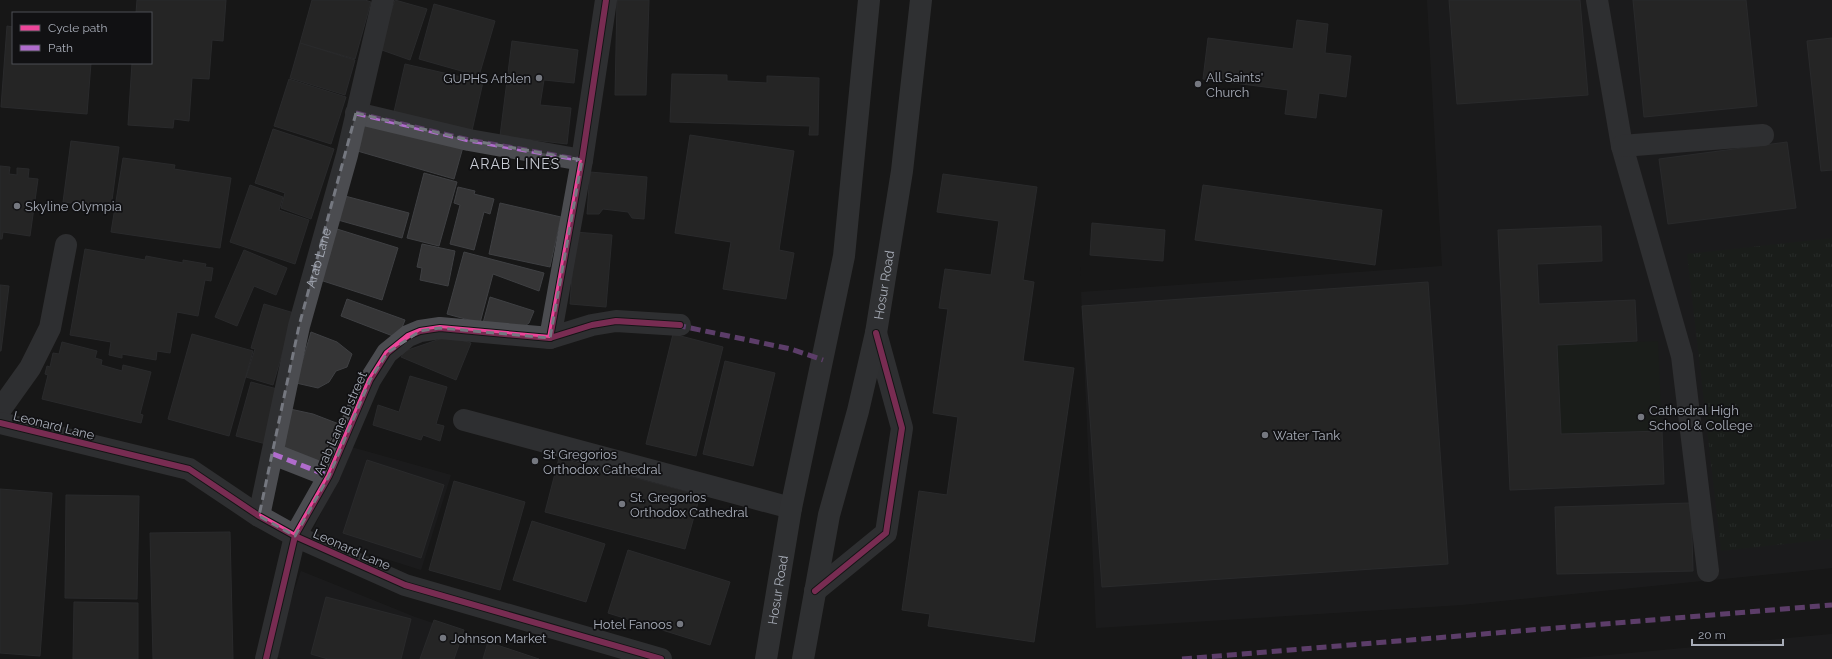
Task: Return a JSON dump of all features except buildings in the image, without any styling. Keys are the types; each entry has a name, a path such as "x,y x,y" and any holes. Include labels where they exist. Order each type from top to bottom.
{"main road":[{"name":"Hosur Road","path":"766,659 791,508 844,256 869,0"},
{"name":"Hosur Road","path":"803,659 829,515 858,411 876,333 902,171 921,0"}],"street":[{"name":"Arab Lane","path":"259,516 299,326 345,163 383,0"},
{"path":"550,338 582,160 606,0"},
{"path":"1597,0 1622,146 1682,356 1708,571"},
{"path":"356,113 469,140 582,160"},
{"path":"1622,146 1763,135"},
{"path":"0,410 30,368 50,328 66,245"},
{"name":"Arab Lane B street","path":"266,659 295,536 329,476 370,380 387,353 408,336 420,331 440,328 550,338 592,324 616,321 680,325"},
{"path":"815,591 886,533 902,428 876,333"},
{"path":"464,420 791,508"},
{"name":"Leonard Lane","path":"0,423 189,469 259,516 295,536 405,584 661,659"},
{"path":"273,454 329,476"}],"highlighted area":[{"path":"356,113 469,140 582,160 550,338 440,328 420,331 387,353 370,380 329,476 295,536 259,516 299,326"}],"shaded area":[{"name":"Cathedral High School & College","path":"1427,0 1832,0 1832,568 1461,605 1096,628 1081,292 1442,266"},
{"path":"351,447 451,475 421,570 311,535"},
{"path":"301,571 415,617 539,659 282,659 272,655"},
{"path":"1832,634 1832,659 1567,659"}],"green space":[{"path":"1832,238 1832,539 1721,551 1687,254"},
{"path":"1658,341 1662,431 1561,434 1557,345"}],"marked path":[{"path":"356,113 469,140 582,160"},
{"path":"676,325 791,349 823,360"},
{"path":"273,454 329,476"},
{"path":"1182,659 1832,605"}],"cycle path":[{"path":"550,338 582,160 606,0"},
{"path":"266,659 295,536 329,476 370,380 387,353 408,336 420,331 440,328 550,338 592,325 616,321 680,325"},
{"path":"815,591 886,533 902,428 876,333"},
{"path":"0,423 189,469 259,516 295,536 405,585 661,659"}],"place":[{"name":"GUPHS Arblen","path":"539,78"},
{"name":"All Saints' Church","path":"1198,84"},
{"name":"Skyline Olympia","path":"17,206"},
{"name":"Cathedral High School & College","path":"1641,417"},
{"name":"Water Tank","path":"1265,435"},
{"name":"St Gregorios Orthodox Cathedral","path":"535,461"},
{"name":"St. Gregorios Orthodox Cathedral","path":"622,504"},
{"name":"Hotel Fanoos","path":"680,624"},
{"name":"Johnson Market","path":"443,638"}],"district":[{"name":"ARAB LINES","path":"515,164"}]}
